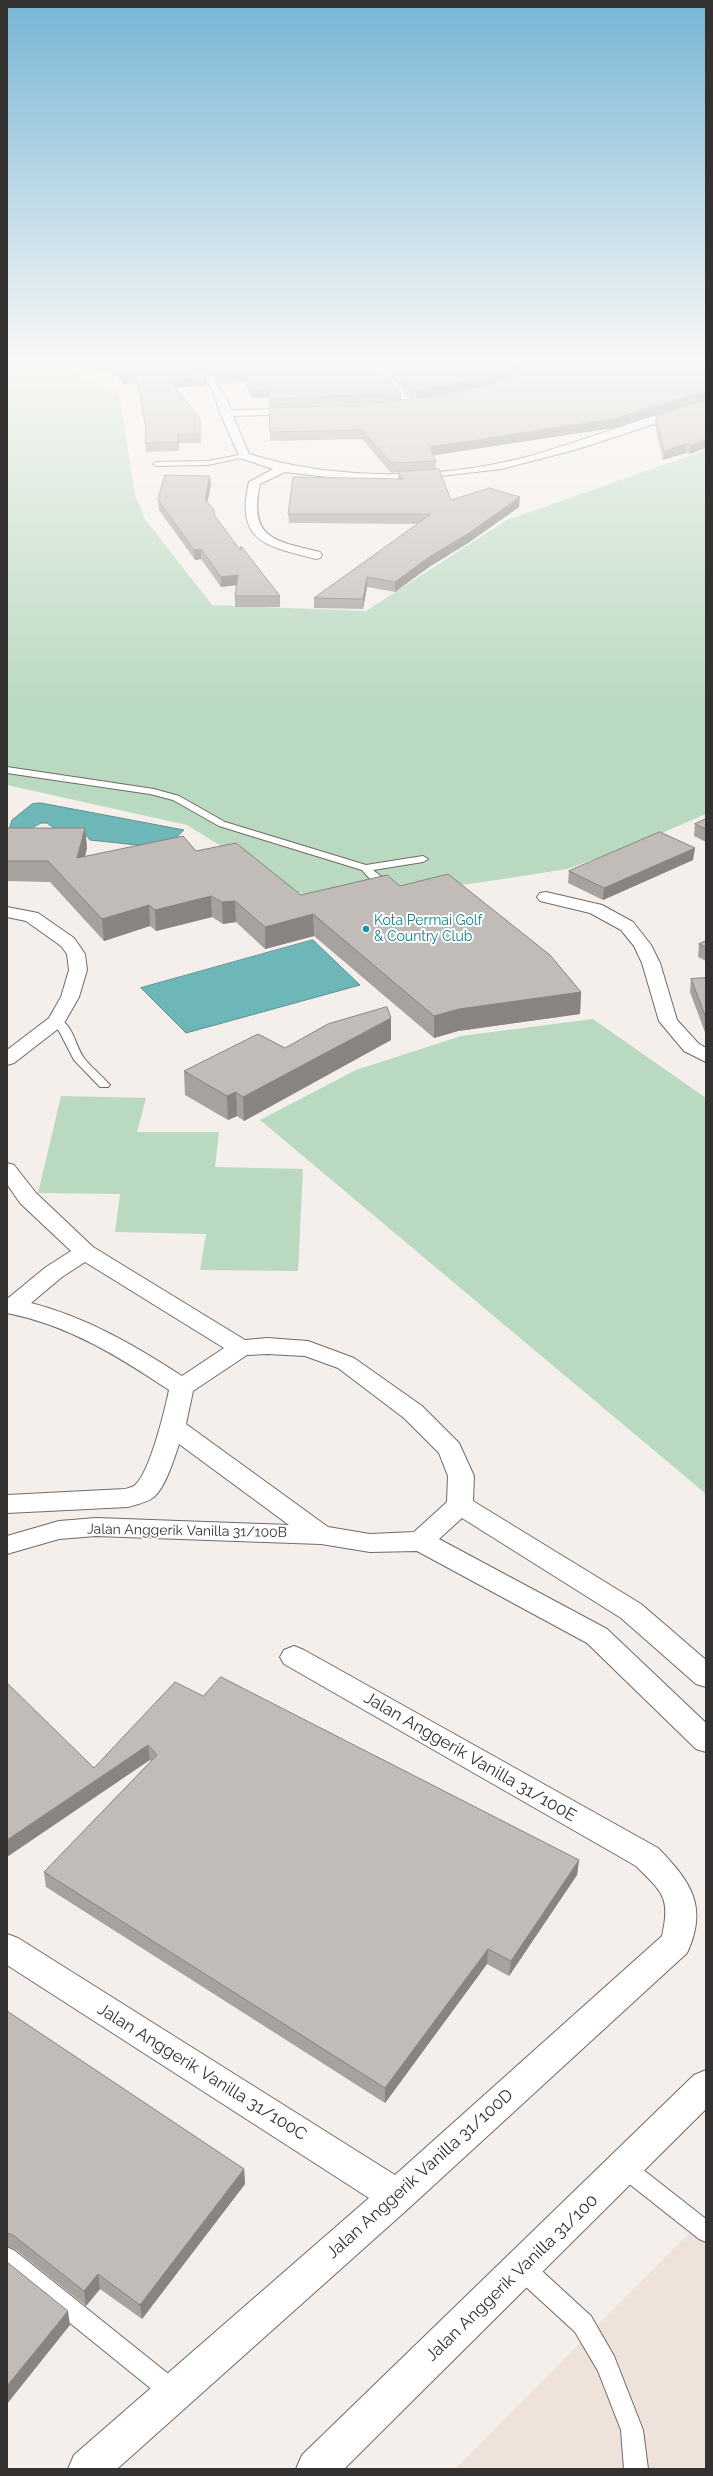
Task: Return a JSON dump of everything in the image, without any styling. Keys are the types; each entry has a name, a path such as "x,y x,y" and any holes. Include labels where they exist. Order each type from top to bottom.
{"street":[{"path":"260,480 255,482 249,502 250,517 256,530 272,543 316,555"},
{"path":"546,897 596,909 627,926 642,945 650,964 668,1021 691,1047 706,1056"},
{"path":"7,912 32,917 68,942 76,954 78,970 74,988 56,1021 7,1058"},
{"path":"7,1169 28,1198 85,1252 241,1348"},
{"path":"10,1307 54,1272 85,1252"},
{"path":"10,1307 48,1315 109,1340 182,1387"},
{"path":"7,1504 128,1498 144,1491 156,1475 173,1427 182,1387 241,1348 267,1346 308,1349 346,1364 358,1372 414,1412 450,1449 461,1476 460,1505 422,1541 597,1636 706,1741"},
{"path":"173,1427 321,1535"},
{"path":"460,1505 631,1611 706,1676"},
{"name":"Jalan Anggerik Vanilla 31/100B","path":"7,1545 59,1530 96,1527 321,1535 370,1543 422,1541"},
{"name":"Jalan Anggerik Vanilla 31/100E","path":"294,1657 647,1857"},
{"name":"Jalan Anggerik Vanilla 31/100D","path":"88,2469 397,2196 676,1943 683,1917 678,1889 647,1857"},
{"name":"Jalan Anggerik Vanilla 31/100C","path":"7,1948 397,2196"},
{"name":"Jalan Anggerik Vanilla 31/100","path":"316,2469 625,2168 706,2086"}],"lane":[{"path":"7,770 151,791 176,798 222,824 366,868 423,859"},
{"path":"366,868 374,878 387,886"},
{"path":"56,1021 68,1032 71,1045 79,1058 104,1085"},
{"path":"625,2168 706,2232"},
{"path":"7,2258 174,2393"},
{"path":"522,2268 583,2324 606,2364 632,2430 636,2469"}],"shaded area":[{"path":"706,2216 706,2469 455,2469"}],"green space":[{"path":"7,480 133,480 135,495 145,519 212,605 366,611 507,520 622,480 706,480 706,814 636,844 567,869 477,883 324,899 297,892 285,886 187,825 7,785"},
{"path":"593,1019 706,1098 706,1494 260,1120 356,1070 461,1036"},
{"path":"61,1096 146,1098 137,1132 219,1132 215,1167 303,1169 298,1271 200,1270 206,1234 115,1232 120,1194 38,1193"}],"water":[{"path":"38,803 184,830 165,848 90,840 84,833 54,828 47,823 41,823 28,830 8,833 12,820 32,804"},
{"path":"313,940 360,985 186,1033 141,988"}],"building":[{"path":"164,480 209,480 205,499 214,510 215,516 240,550 241,546 280,596 235,596 238,575 221,577 201,549 194,550 158,500"},
{"path":"293,480 443,480 451,500 489,488 520,497 469,533 429,557 395,582 367,577 363,599 314,598 431,514 288,514"},
{"path":"706,819 706,829 695,824"},
{"path":"7,828 85,828 77,858 183,836 196,851 236,843 301,895 387,875 400,886 448,874 550,955 581,992 459,1009 434,1016 313,914 265,927 235,901 222,902 211,896 155,910 149,905 102,919 48,861 7,861"},
{"path":"660,832 695,848 604,888 569,871"},
{"path":"706,941 706,947 699,944"},
{"path":"706,978 706,1018 691,979"},
{"path":"387,1007 391,1018 243,1097 236,1092 227,1096 184,1071 258,1034 285,1048 328,1024"},
{"path":"221,1677 579,1860 511,1961 488,1949 385,2088 44,1872 157,1755 148,1745 7,1840 7,1683 94,1768 175,1682 203,1696"},
{"path":"7,2011 244,2169 140,2305 98,2274 84,2291 13,2235 7,2233"},
{"path":"7,2262 68,2311 7,2386"}],"place":[{"name":"Kota Permai Golf & Country Club","path":"366,929"}]}
